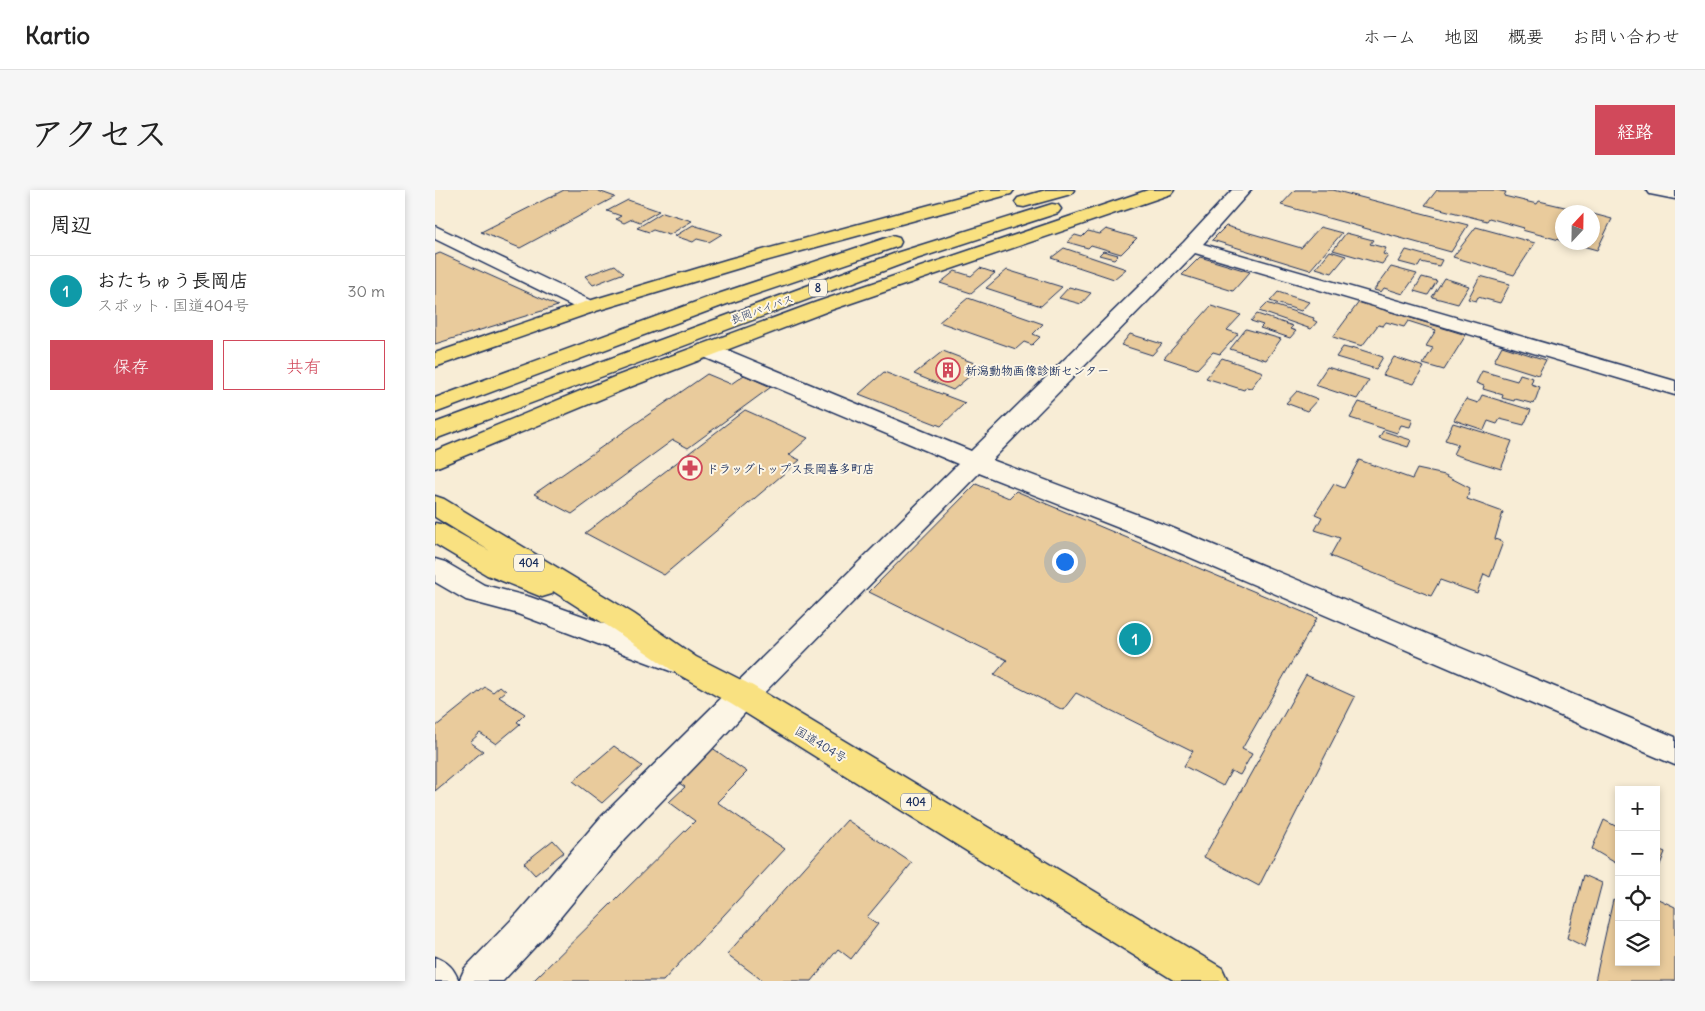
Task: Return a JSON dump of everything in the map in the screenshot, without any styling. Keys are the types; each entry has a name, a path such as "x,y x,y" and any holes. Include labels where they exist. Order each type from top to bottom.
{"highway":[{"path":"435,360 589,306 736,263 1005,190"},
{"name":"長岡バイパス","path":"435,406 817,266 1065,190"},
{"name":"長岡バイパス","path":"435,431 911,254 990,228 1122,190"},
{"path":"435,460 623,382 830,303 1165,190"},
{"name":"国道404号","path":"435,505 624,622 687,665 742,695 1209,981"},
{"path":"435,532 497,568 624,622"}],"street":[{"path":"478,981 531,925 613,828 700,741 742,695 1191,246 1242,190"},
{"path":"1656,190 1675,194"},
{"path":"435,232 589,306"},
{"path":"1191,246 1675,388"},
{"path":"707,350 975,462 1161,534 1675,751"},
{"path":"435,570 476,593 520,604 687,665"},
{"path":"435,976 441,981"}],"building":[{"path":"564,190 596,190 615,197 520,248 481,232"},
{"path":"1295,190 1333,190 1468,225 1451,252 1281,205"},
{"path":"1437,190 1496,190 1506,192 1504,196 1537,204 1539,201 1556,205 1555,239 1522,230 1524,228 1489,218 1487,221 1425,205"},
{"path":"628,200 659,211 640,222 632,219 624,223 616,219 621,216 607,211"},
{"path":"663,212 692,221 669,235 637,228"},
{"path":"1600,216 1612,219 1600,244"},
{"path":"693,225 722,234 709,242 697,239 693,242 675,236"},
{"path":"1226,226 1301,248 1320,227 1342,233 1310,270 1212,240"},
{"path":"1476,227 1535,243 1514,275 1453,257"},
{"path":"1106,229 1137,238 1121,254 1091,245 1088,248 1067,242 1075,235 1082,237 1088,231 1100,234"},
{"path":"1346,233 1373,240 1370,244 1386,248 1383,254 1388,256 1382,264 1333,250"},
{"path":"1064,248 1126,269 1114,279 1051,258"},
{"path":"1406,250 1442,260 1439,266 1421,262 1418,267 1399,262"},
{"path":"1103,251 1118,255 1114,259 1099,255"},
{"path":"1330,251 1346,256 1332,273 1316,268"},
{"path":"440,253 558,306 435,344 435,255"},
{"path":"1200,257 1250,272 1233,291 1182,275"},
{"path":"615,265 624,273 593,285 585,276"},
{"path":"1391,267 1417,274 1403,294 1384,288 1381,292 1374,290"},
{"path":"980,268 995,273 971,293 940,283 955,271 971,276"},
{"path":"1007,270 1062,287 1041,306 986,288"},
{"path":"1480,276 1510,284 1500,303 1478,297 1476,301 1468,299"},
{"path":"1422,277 1437,281 1428,295 1414,291"},
{"path":"1444,278 1469,286 1458,304 1432,297"},
{"path":"1069,287 1091,293 1081,304 1059,298"},
{"path":"1278,292 1309,302 1301,311 1270,301"},
{"path":"968,298 1043,324 1033,334 1040,337 1032,345 1024,342 1016,349 939,322"},
{"path":"1359,302 1466,335 1444,370 1423,364 1433,348 1426,346 1436,330 1408,321 1404,327 1386,322 1383,326 1378,325 1362,346 1333,337"},
{"path":"1267,303 1314,318 1313,320 1317,322 1311,329 1259,311"},
{"path":"1211,306 1241,315 1227,330 1238,334 1220,354 1213,352 1197,369 1164,358"},
{"path":"1257,314 1293,326 1290,329 1296,331 1290,338 1260,328 1263,325 1251,321"},
{"path":"1246,329 1281,339 1266,360 1230,349"},
{"path":"1130,334 1162,344 1152,355 1121,345"},
{"path":"1502,346 1546,360 1538,375 1494,361"},
{"path":"1343,347 1351,349 1352,347 1383,357 1376,369 1336,357"},
{"name":"新潟動物画像診断センター","path":"943,351 982,366 953,390 914,374"},
{"path":"1394,357 1424,367 1414,384 1383,375"},
{"path":"1222,358 1263,372 1251,388 1246,387 1244,390 1206,378"},
{"path":"1327,367 1369,380 1357,399 1315,385"},
{"path":"1482,371 1517,381 1520,374 1533,378 1531,384 1540,387 1534,404 1502,398 1503,395 1483,389 1484,386 1476,383"},
{"path":"884,372 965,403 941,426 859,394"},
{"path":"707,374 731,384 744,375 771,387 688,448 673,440 572,514 534,494"},
{"path":"1297,391 1318,399 1307,411 1286,403"},
{"path":"1482,395 1531,410 1524,425 1500,419 1497,424 1488,421 1484,430 1454,420 1466,399 1478,403"},
{"path":"1359,402 1413,419 1410,427 1401,425 1397,433 1350,418"},
{"path":"745,410 808,438 789,455 800,460 664,575 585,533"},
{"path":"1453,423 1512,441 1501,469 1453,454 1458,444 1445,440"},
{"path":"1383,431 1411,440 1408,447 1379,438"},
{"path":"1359,460 1412,479 1417,469 1445,475 1470,488 1467,499 1503,512 1495,539 1503,542 1490,577 1484,574 1477,593 1440,580 1431,596 1330,556 1340,538 1315,530 1322,517 1315,514 1334,484 1344,488"},
{"path":"976,484 1009,498 1016,491 1317,618 1242,749 1252,754 1240,775 1231,771 1223,786 1184,766 1193,751 1076,693 1063,710 994,675 1007,660 869,592"},
{"path":"1306,675 1355,697 1259,886 1204,857"},
{"path":"500,686 506,691 499,697 525,714 517,722 520,724 496,744 480,733 470,742 483,751 435,791 435,727 485,687 493,692"},
{"path":"708,745 747,772 717,802 785,849 663,981 533,981 695,821 669,802 685,787 673,779"},
{"path":"614,746 642,766 602,803 573,781"},
{"path":"847,820 912,863 867,917 878,924 851,959 838,949 812,981 763,981 727,954"},
{"path":"1604,820 1615,826 1615,863 1592,849"},
{"path":"553,840 564,852 535,875 524,863"},
{"path":"1660,850 1665,852 1660,865"},
{"path":"1584,875 1602,883 1585,947 1567,938"},
{"path":"1613,900 1615,901 1615,966 1660,966 1660,900 1675,907 1675,981 1595,981"}],"place":[{"name":"新潟動物画像診断センター","path":"948,370"},
{"name":"ドラッグトップス長岡喜多町店","path":"690,468"},
{"name":"おたちゅう長岡店","path":"1135,639"}]}
